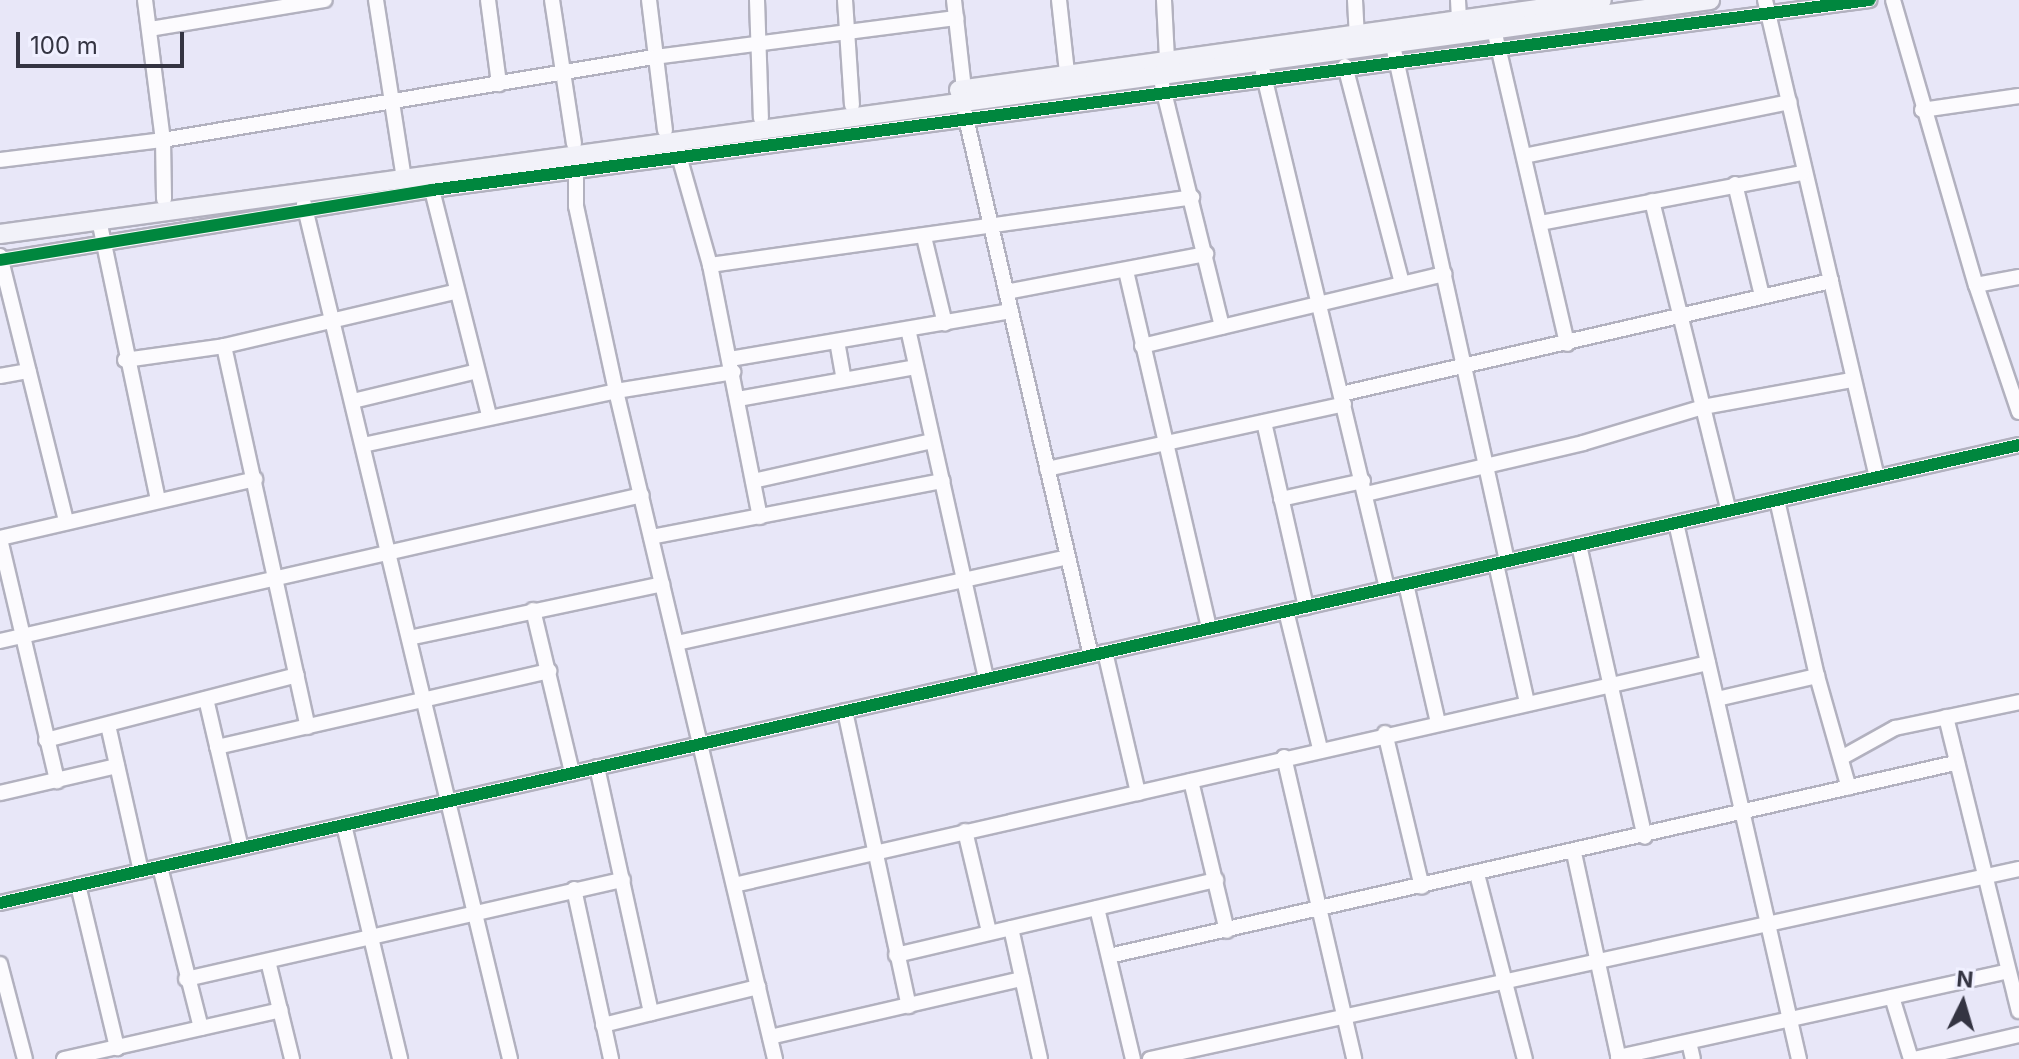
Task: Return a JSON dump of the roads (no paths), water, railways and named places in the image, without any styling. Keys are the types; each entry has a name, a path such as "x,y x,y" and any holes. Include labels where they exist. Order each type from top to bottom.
{"main road":[{"path":"0,222 164,199 673,143 963,95 1067,73 1164,76 1458,10 1602,0"},
{"path":"673,143 761,118 852,105 1164,76 1262,71 1496,38 1710,0"},
{"path":"0,234 403,173"}],"street":[{"path":"145,0 163,140 164,199"},
{"path":"150,29 248,6 325,0"},
{"path":"376,0 403,173"},
{"path":"488,0 499,84"},
{"path":"552,0 575,156 576,206 616,391 775,1059"},
{"path":"649,0 655,57 673,143 710,265 760,517"},
{"path":"757,0 762,44 761,118"},
{"path":"845,0 850,33 852,105"},
{"path":"954,0 967,122 1047,469 1068,557 1138,793"},
{"path":"1059,0 1067,73"},
{"path":"1164,0 1164,76 1222,327"},
{"path":"1355,0 1357,33"},
{"path":"1567,344 1496,38 1766,7 1870,0"},
{"path":"1893,0 1922,110 1976,285 2016,381 2019,412"},
{"path":"1766,7 1790,102 1802,173 1877,477"},
{"path":"0,160 163,140 655,57 956,18"},
{"path":"1387,588 1322,305 1262,71 1345,66 1394,51 1484,464 1527,703"},
{"path":"1345,66 1402,284"},
{"path":"66,521 0,259 432,190 575,156 673,143 967,122 1164,76"},
{"path":"1922,110 2019,96"},
{"path":"1524,156 1790,102"},
{"path":"1540,223 1802,173"},
{"path":"1735,184 1762,296"},
{"path":"301,190 510,1059"},
{"path":"432,190 474,372 489,416"},
{"path":"710,265 1192,197"},
{"path":"1652,201 1729,511"},
{"path":"99,220 125,360 158,499"},
{"path":"924,237 945,324"},
{"path":"1006,292 1206,254"},
{"path":"1126,271 1163,443 1209,629"},
{"path":"1142,346 1445,274"},
{"path":"1976,285 2019,277"},
{"path":"1047,469 1264,422 1463,367 1831,281"},
{"path":"125,360 224,346 455,292"},
{"path":"363,445 837,341 1011,311"},
{"path":"908,329 986,679"},
{"path":"837,341 844,379"},
{"path":"224,346 308,727"},
{"path":"738,399 915,367"},
{"path":"0,376 29,371"},
{"path":"353,401 474,372"},
{"path":"1281,499 1364,488 1484,464 1583,443 1703,407 1852,380"},
{"path":"1264,422 1306,607"},
{"path":"753,481 932,441"},
{"path":"0,903 2019,445"},
{"path":"57,781 0,538 255,479"},
{"path":"651,537 943,481"},
{"path":"0,641 642,495"},
{"path":"1777,500 1817,676 1849,788"},
{"path":"1676,523 1770,924 1787,1020 1799,1059"},
{"path":"1579,545 1645,837"},
{"path":"677,643 1068,557"},
{"path":"409,638 662,584"},
{"path":"1406,584 1438,723"},
{"path":"533,610 572,773"},
{"path":"1286,611 1320,748"},
{"path":"734,885 1191,781 1385,733 1708,663"},
{"path":"217,747 549,671"},
{"path":"46,740 297,675"},
{"path":"1717,699 1817,676"},
{"path":"206,699 241,848"},
{"path":"1841,758 1888,730 2019,702"},
{"path":"845,711 872,852 909,1006"},
{"path":"1946,717 2006,972 2019,1011"},
{"path":"108,725 141,871"},
{"path":"1385,733 1422,887"},
{"path":"1284,757 1354,1059"},
{"path":"1109,956 1645,837 1955,763"},
{"path":"0,793 117,766"},
{"path":"597,767 651,1013"},
{"path":"1191,781 1227,931"},
{"path":"344,825 400,1059"},
{"path":"965,831 989,932"},
{"path":"1574,853 1601,961 1619,1058 2006,972"},
{"path":"160,867 186,979 201,1028"},
{"path":"1150,1059 2019,869"},
{"path":"1477,874 1525,1059"},
{"path":"186,979 623,880"},
{"path":"896,955 1216,880"},
{"path":"78,885 117,1048"},
{"path":"574,889 611,1059"},
{"path":"1097,908 1133,1059"},
{"path":"1011,928 1040,1059"},
{"path":"268,961 292,1059"},
{"path":"0,964 25,1059"},
{"path":"770,1037 1022,979"},
{"path":"603,1025 758,987"},
{"path":"1892,997 1912,1059 2019,1035"},
{"path":"64,1059 281,1010"},
{"path":"1689,1042 1693,1059"}]}
